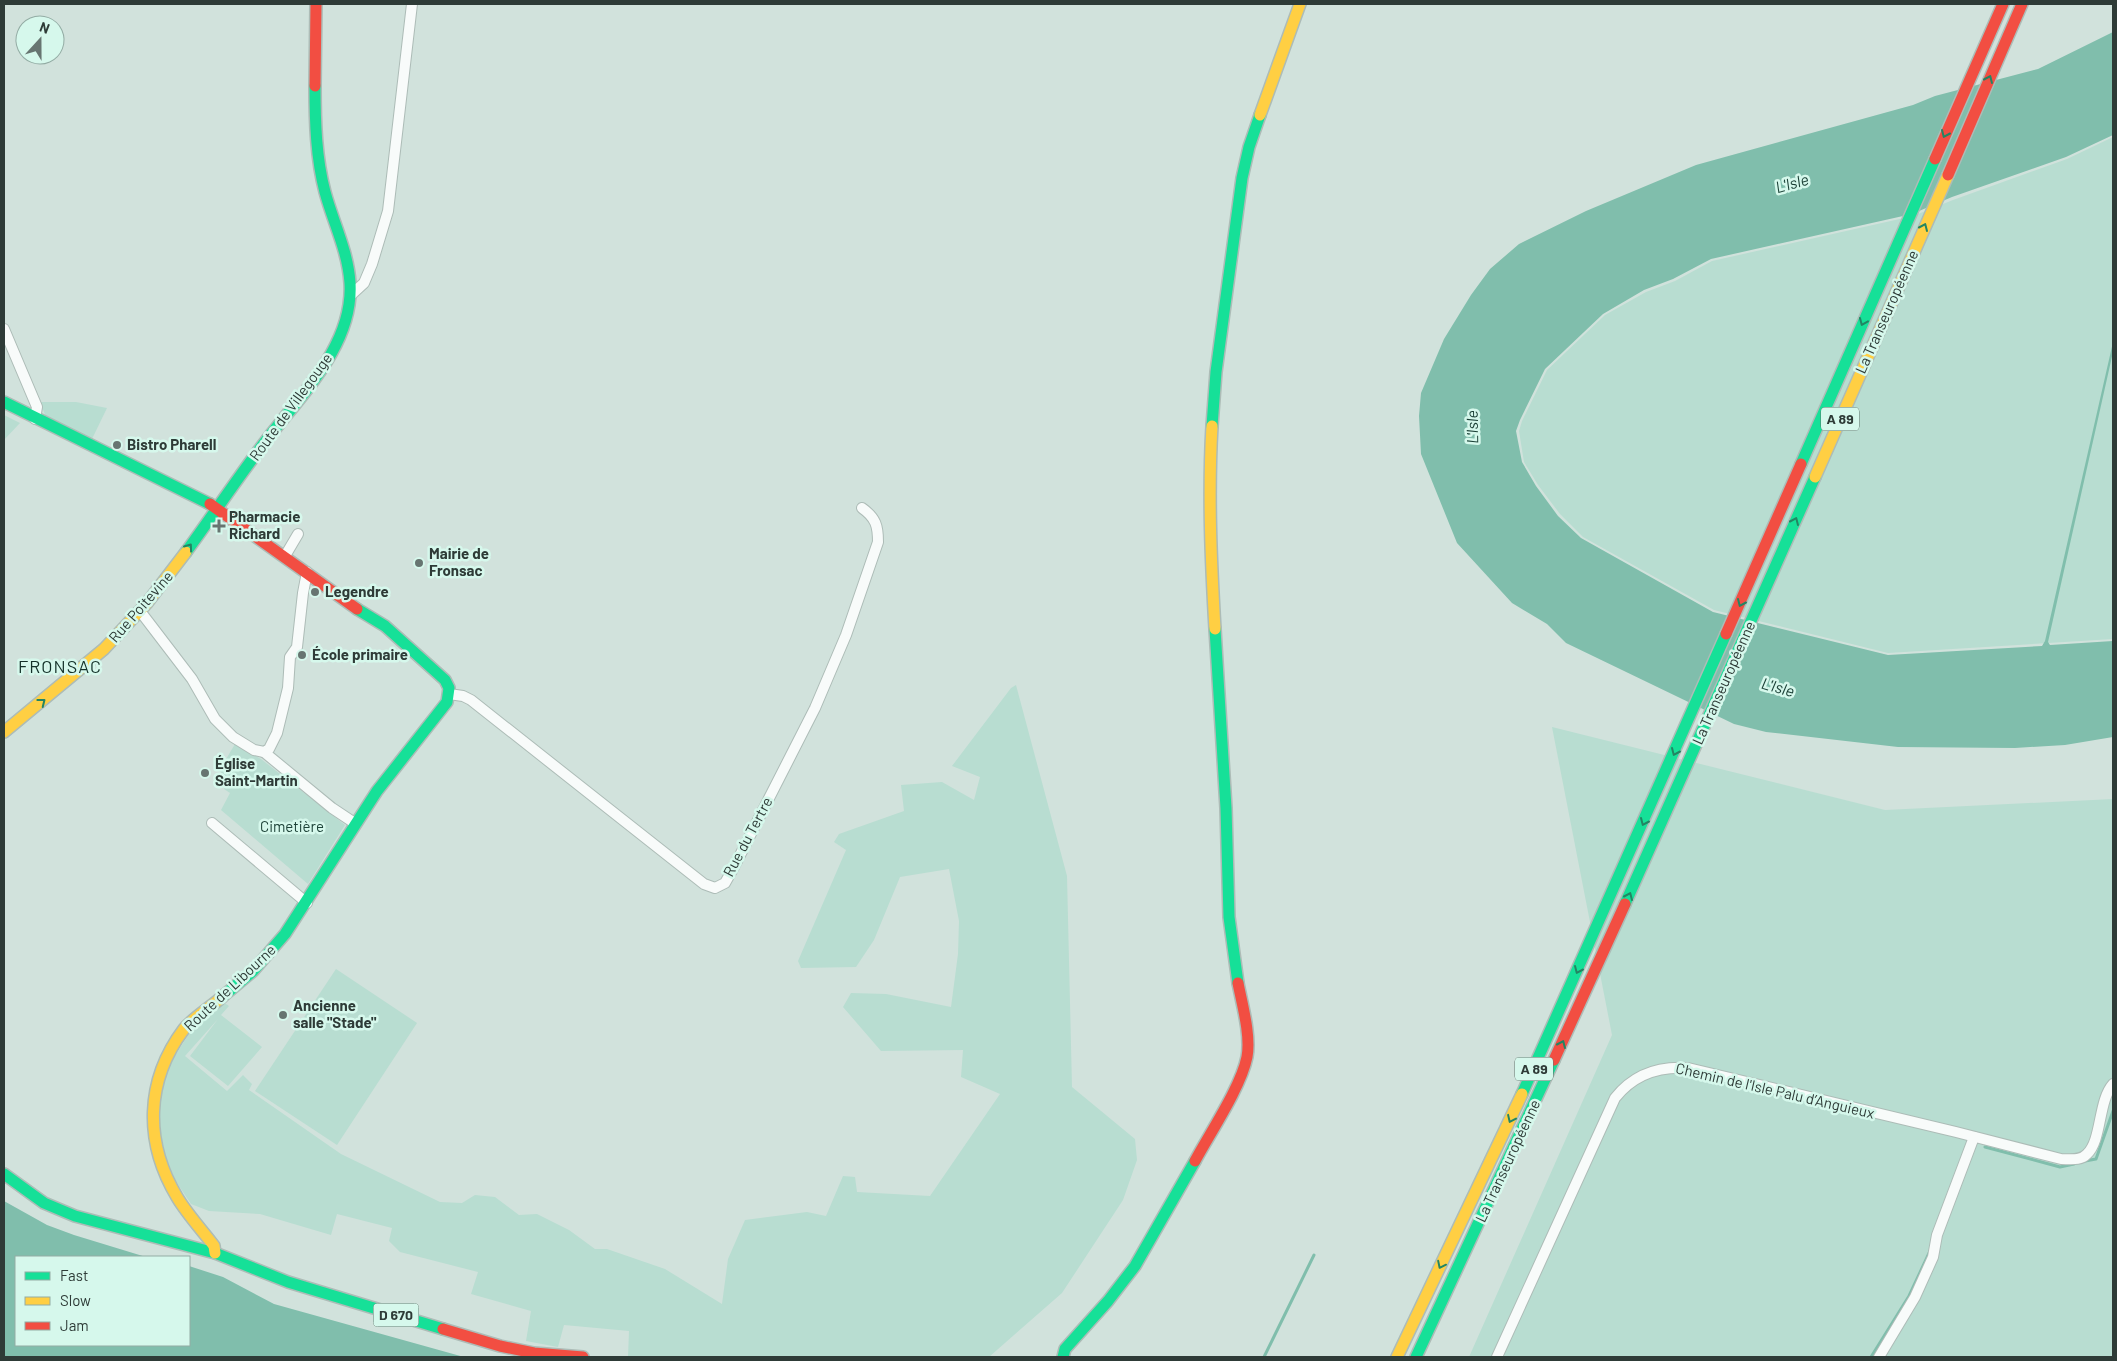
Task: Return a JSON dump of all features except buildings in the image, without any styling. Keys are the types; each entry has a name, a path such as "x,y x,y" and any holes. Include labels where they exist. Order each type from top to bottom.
{"main road":[{"name":"Route de Villegouge","path":"218,508 327,359 345,323 351,295 350,274 324,190 319,154 316,111 316,4"},
{"path":"1063,1357 1065,1349 1108,1301 1135,1266 1180,1189 1235,1087 1247,1056 1246,1026 1235,968 1229,917 1226,808 1209,526 1209,475 1216,372 1242,178 1250,146 1300,4"},
{"name":"La Transeuropéenne","path":"1397,1357 1514,1113 1664,777 2003,4"},
{"name":"La Transeuropéenne","path":"1416,1357 1528,1119 1679,784 2022,4"},
{"path":"4,402 218,508 364,615 385,626 445,680 449,688 449,694"},
{"name":"Rue Poitevine","path":"4,732 57,690 104,649 140,611 162,584 218,508"},
{"name":"Route de Libourne","path":"215,1253 214,1246 177,1198 161,1166 153,1135 153,1111 156,1087 164,1065 185,1028 253,970 285,934 307,903 356,824 402,757 447,702 449,694"},
{"name":"D 670","path":"4,1174 44,1202 75,1216 215,1253 288,1282 473,1338 534,1354 583,1357"},
{"path":"1070,1343 1071,1357"}],"street":[{"path":"351,295 364,283 372,264 388,211 412,4"},
{"path":"4,329 37,407 35,419"},
{"name":"Rue du Tertre","path":"449,694 463,696 471,700 704,884 715,888 725,882 734,866 815,708 846,635 878,542 878,525 871,514 862,508"},
{"path":"285,556 298,534"},
{"path":"264,752 269,749 277,733 288,688 290,657 297,647 307,572"},
{"path":"140,611 192,679 214,719 233,737 254,750 264,752 309,790 356,824"},
{"path":"212,823 307,903"},
{"name":"Chemin de l'Isle Palu d’Anguieux","path":"1497,1357 1615,1098 1624,1087 1652,1070 1671,1067 1688,1068 2061,1159 2076,1160 2088,1154 2107,1093 2113,1084"},
{"path":"1879,1357 1915,1297 1933,1257 1937,1235 1974,1137"}],"green space":[{"path":"2113,137 2113,639 1888,653 1714,610 1583,537 1560,514 1538,485 1524,462 1519,431 1547,370 1605,315 1646,292 1675,281 1712,261 1913,216 2067,159"},
{"path":"40,402 76,402 107,408 92,439 46,417"},
{"path":"4,415 20,423 4,440"},
{"path":"1016,685 1067,876 1072,1087 1135,1139 1137,1160 1123,1200 1062,1293 989,1357 628,1357 629,1331 564,1325 558,1347 526,1341 531,1311 471,1294 478,1272 400,1252 389,1241 392,1228 337,1214 331,1235 260,1214 209,1211 191,1204 177,1183 163,1154 158,1130 158,1096 166,1070 194,1026 223,1002 229,1006 221,1015 262,1047 228,1086 190,1056 218,1019 185,1056 227,1091 243,1075 252,1084 249,1090 341,1154 440,1202 462,1203 475,1195 495,1197 519,1215 537,1214 569,1230 595,1249 607,1249 665,1269 722,1304 728,1259 745,1220 807,1212 826,1216 843,1176 855,1177 857,1192 930,1196 1000,1094 961,1077 963,1050 881,1051 843,1007 851,993 886,994 951,1007 958,954 959,921 949,869 900,877 874,940 856,967 801,968 798,961 846,850 834,842 839,834 904,811 901,785 942,782 974,800 980,777 952,766 1011,688"},
{"path":"1552,727 1885,810 2113,799 2113,1357 1469,1357 1612,1035"},
{"name":"Cimetière","path":"235,744 261,759 345,825 308,884 221,810 230,793 224,789 230,779 219,771"},
{"path":"336,969 417,1023 337,1145 255,1091"}],"water":[{"name":"L'Isle","path":"2113,32 2113,135 2066,157 1952,197 1912,214 1711,259 1673,279 1644,290 1603,314 1545,369 1516,431 1522,462 1536,486 1558,516 1581,538 1713,612 1888,655 2042,646 2045,641 2113,342 2113,352 2048,642 2050,645 2113,641 2113,737 2065,745 2015,748 1898,747 1766,732 1734,724 1566,643 1547,624 1512,603 1457,543 1421,454 1419,416 1421,393 1444,339 1471,295 1490,269 1519,244 1586,211 1696,165 1913,105 1935,96 2038,69"},
{"path":"4,1201 47,1225 143,1256 15,1256 15,1346 190,1346 190,1266 223,1277 274,1304 464,1357 4,1357"}],"waterway":[{"path":"2085,1161 2096,1159 2113,1111"},
{"path":"1985,1147 2060,1167 2074,1164"},
{"path":"1871,1357 1909,1296 1930,1251"},
{"path":"1264,1357 1314,1255"}],"traffic: fast":[{"path":"186,552 273,431 319,373 332,352 342,330 349,307 349,271 322,179 315,113 315,86"},
{"path":"1212,426 1216,372 1242,178 1249,147 1260,115"},
{"path":"1801,464 1935,159"},
{"path":"4,402 210,504"},
{"path":"1625,904 1815,477"},
{"path":"222,997 253,971 285,934 377,791 447,702 449,688 445,680 385,626 357,609"},
{"path":"1215,629 1226,808 1229,917 1238,983"},
{"path":"1522,1094 1726,634"},
{"path":"1416,1357 1554,1060"},
{"path":"1063,1357 1065,1349 1108,1301 1135,1266 1195,1161"},
{"path":"4,1174 44,1203 75,1216 215,1253 288,1282 443,1329"}],"traffic: slow":[{"path":"1260,115 1300,4"},
{"path":"1815,477 1948,175"},
{"path":"1212,426 1210,528 1215,629"},
{"path":"4,732 104,649 147,603 186,552"},
{"path":"215,1253 214,1246 181,1203 166,1176 154,1133 154,1112 156,1091 162,1069 171,1049 184,1029 222,997"},
{"path":"1397,1357 1522,1094"}],"traffic: jam":[{"path":"315,86 316,4"},
{"path":"1935,159 2003,4"},
{"path":"1948,175 2022,4"},
{"path":"1726,634 1801,464"},
{"path":"210,504 357,609"},
{"path":"1554,1060 1625,904"},
{"path":"1195,1161 1232,1096 1244,1069 1247,1057 1247,1029 1238,983"},
{"path":"443,1329 500,1346 534,1353 583,1357"}],"place":[{"name":"Bistro Pharell","path":"117,445"},
{"name":"Pharmacie Richard","path":"219,526"},
{"name":"Mairie de Fronsac","path":"419,563"},
{"name":"Legendre","path":"315,592"},
{"name":"École primaire","path":"302,655"},
{"name":"Église Saint-Martin","path":"205,773"},
{"name":"Ancienne salle \"Stade\"","path":"283,1015"}],"district":[{"name":"FRONSAC","path":"60,667"}]}
